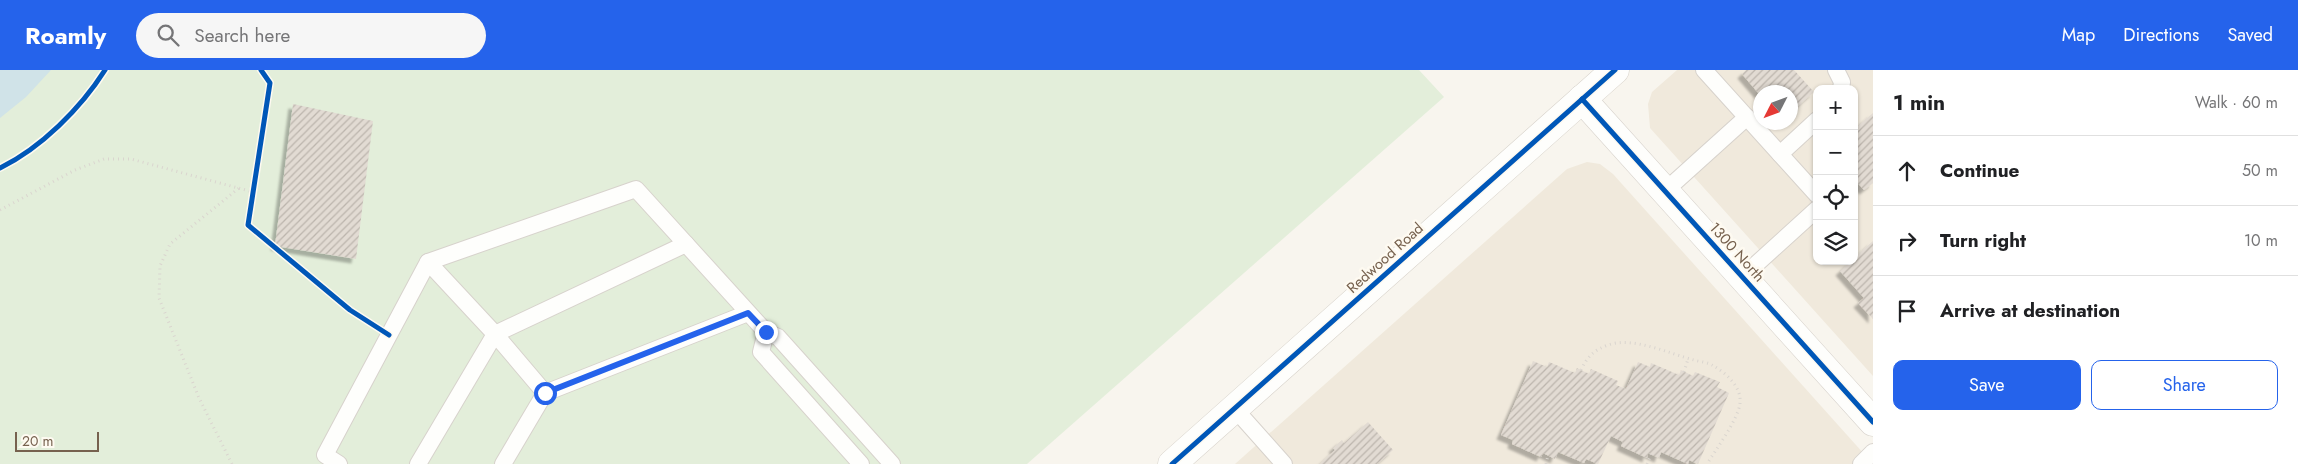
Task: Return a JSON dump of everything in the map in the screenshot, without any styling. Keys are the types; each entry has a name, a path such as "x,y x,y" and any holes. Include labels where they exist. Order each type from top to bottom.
{"main road":[{"name":"Redwood Road","path":"1172,464 1615,70"},
{"name":"1300 North","path":"1582,99 1873,422"}],"lane":[{"path":"1704,70 1813,191"},
{"path":"1836,70 1842,85"},
{"path":"1665,191 1747,117"},
{"path":"1780,154 1813,124"},
{"path":"339,464 325,455 428,262 636,189 766,332 778,337 892,464"},
{"path":"1742,276 1813,213"},
{"path":"418,464 495,334 686,244"},
{"path":"428,262 495,334 545,393"},
{"path":"504,464 545,393 748,313"},
{"path":"766,332 761,352 861,464"},
{"path":"1235,409 1284,464"},
{"path":"1861,464 1873,452"}],"path":[{"path":"0,210 75,170 104,159 131,159 253,192"},
{"path":"252,200 255,183"},
{"path":"232,464 199,398 159,298 160,266 170,244 239,188"},
{"path":"1581,370 1594,351 1609,344 1628,343 1672,352 1688,359 1711,364 1726,374 1738,389 1740,404 1731,424 1707,464"},
{"path":"1684,372 1688,359"},
{"path":"1647,464 1651,454"},
{"path":"1546,464 1548,455"}],"shaded area":[{"path":"0,70 51,70 26,97 0,118"},
{"path":"1677,70 1873,70 1873,376 1650,128 1648,104 1652,92"},
{"path":"1587,162 1600,164 1613,174 1873,464 1235,464 1567,169"}],"green space":[{"path":"0,70 1419,70 1444,97 1027,464 0,464"}],"building":[{"path":"1746,70 1794,70 1813,93 1798,106 1798,85 1753,85 1753,87 1742,74"},
{"path":"293,104 373,121 356,259 275,246"},
{"path":"1873,113 1873,183 1864,190 1858,183 1858,126"},
{"path":"1873,241 1873,319 1858,303 1864,298 1840,271 1847,265 1858,265 1858,254"},
{"path":"1533,361 1547,367 1549,362 1575,373 1577,368 1589,374 1591,369 1618,381 1616,385 1626,389 1638,362 1650,367 1651,363 1679,375 1681,370 1693,376 1695,372 1720,382 1717,387 1729,393 1698,464 1689,460 1688,464 1661,452 1659,458 1648,453 1647,458 1621,446 1623,442 1611,436 1598,464 1586,459 1584,463 1558,452 1555,459 1543,453 1541,457 1512,444 1513,440 1501,435"},
{"path":"1368,422 1393,450 1377,464 1320,464 1335,450 1333,448 1342,440 1344,443"}],"cycle path":[{"path":"0,168 30,150 59,126 84,99 105,70"},
{"path":"261,70 270,83 248,225 350,310 389,335"},
{"path":"1172,464 1615,70"},
{"path":"1582,99 1873,422"}],"route":[{"path":"545,393 748,313 766,332"}]}
